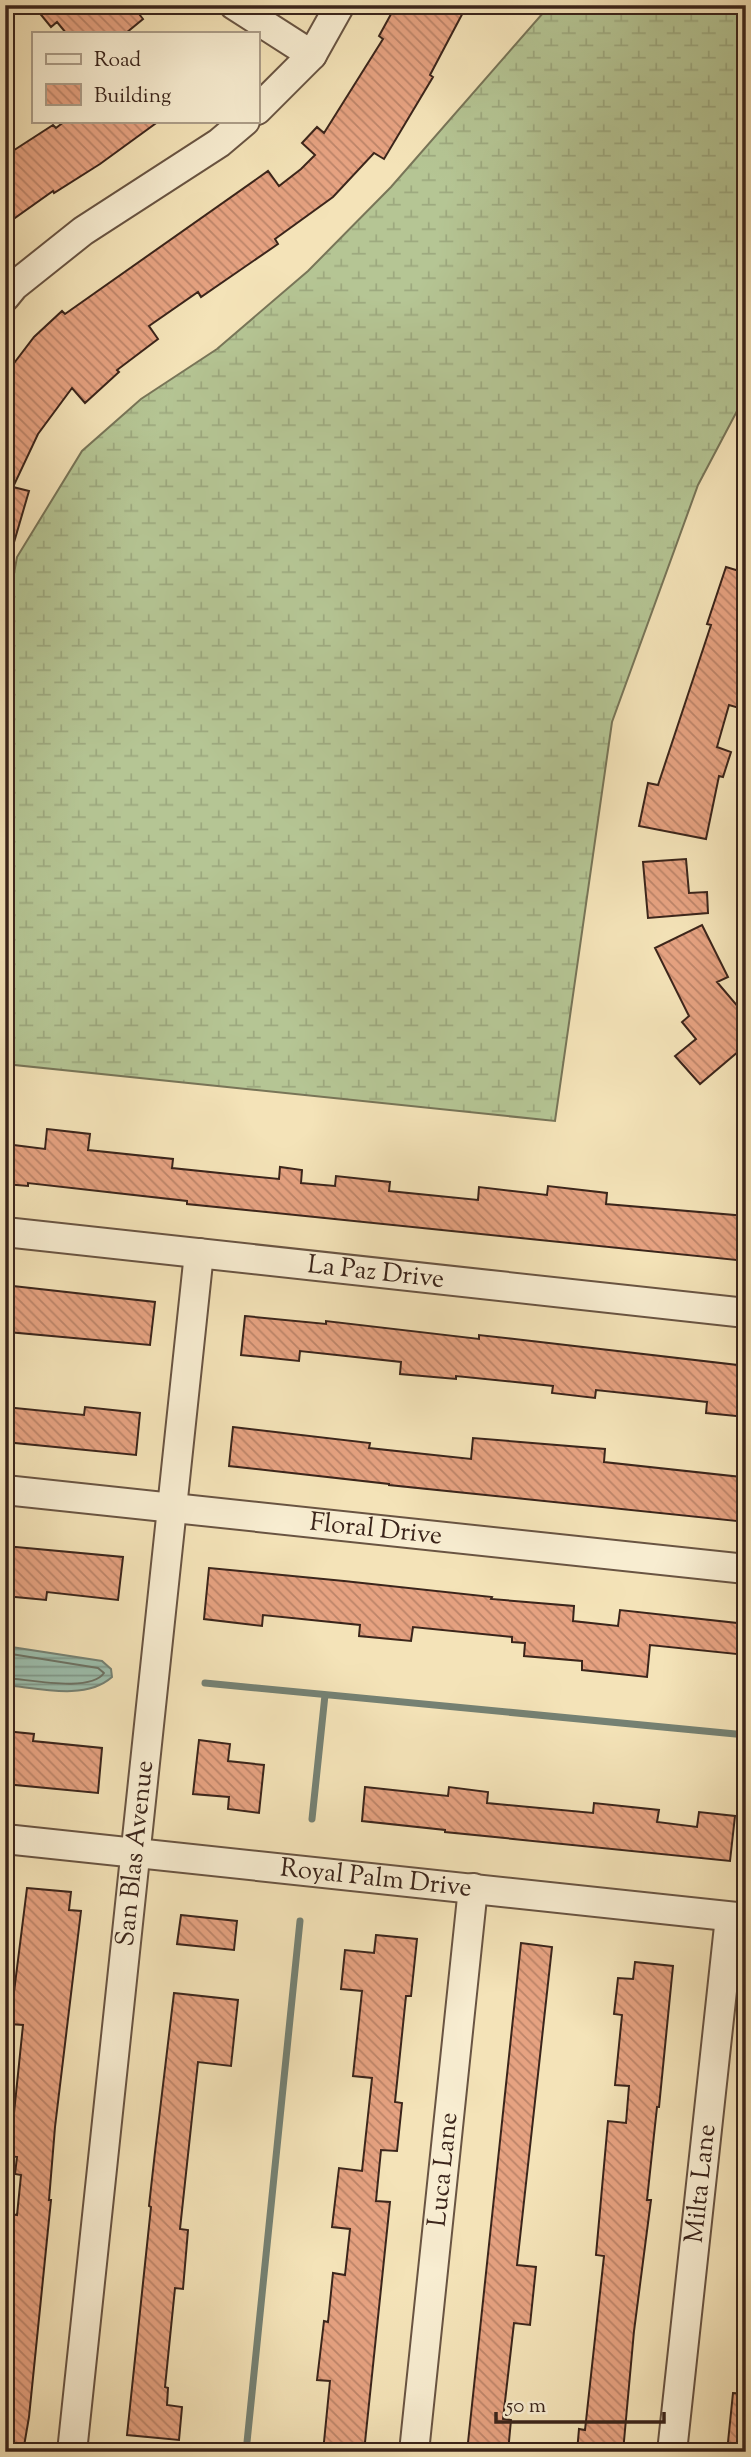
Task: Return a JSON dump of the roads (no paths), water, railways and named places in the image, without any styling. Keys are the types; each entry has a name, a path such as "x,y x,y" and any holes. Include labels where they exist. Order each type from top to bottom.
{"street":[{"path":"234,5 312,55"},
{"path":"259,108 312,55 340,5"},
{"path":"5,297 14,286 83,231 219,143 244,122"},
{"name":"La Paz Drive","path":"5,1232 746,1313"},
{"name":"San Blas Avenue","path":"72,2452 200,1253"},
{"name":"Floral Drive","path":"5,1490 746,1569"},
{"name":"Royal Palm Drive","path":"5,1839 738,1918"},
{"name":"Luca Lane","path":"414,2452 473,1888"},
{"name":"Milta Lane","path":"672,2452 738,1918"}],"water":[{"path":"5,1646 102,1661 111,1669 112,1677 89,1689 75,1691 5,1685"}],"waterway":[{"path":"205,1683 746,1735"},
{"path":"312,1819 325,1695"},
{"path":"246,2452 300,1921"}]}
